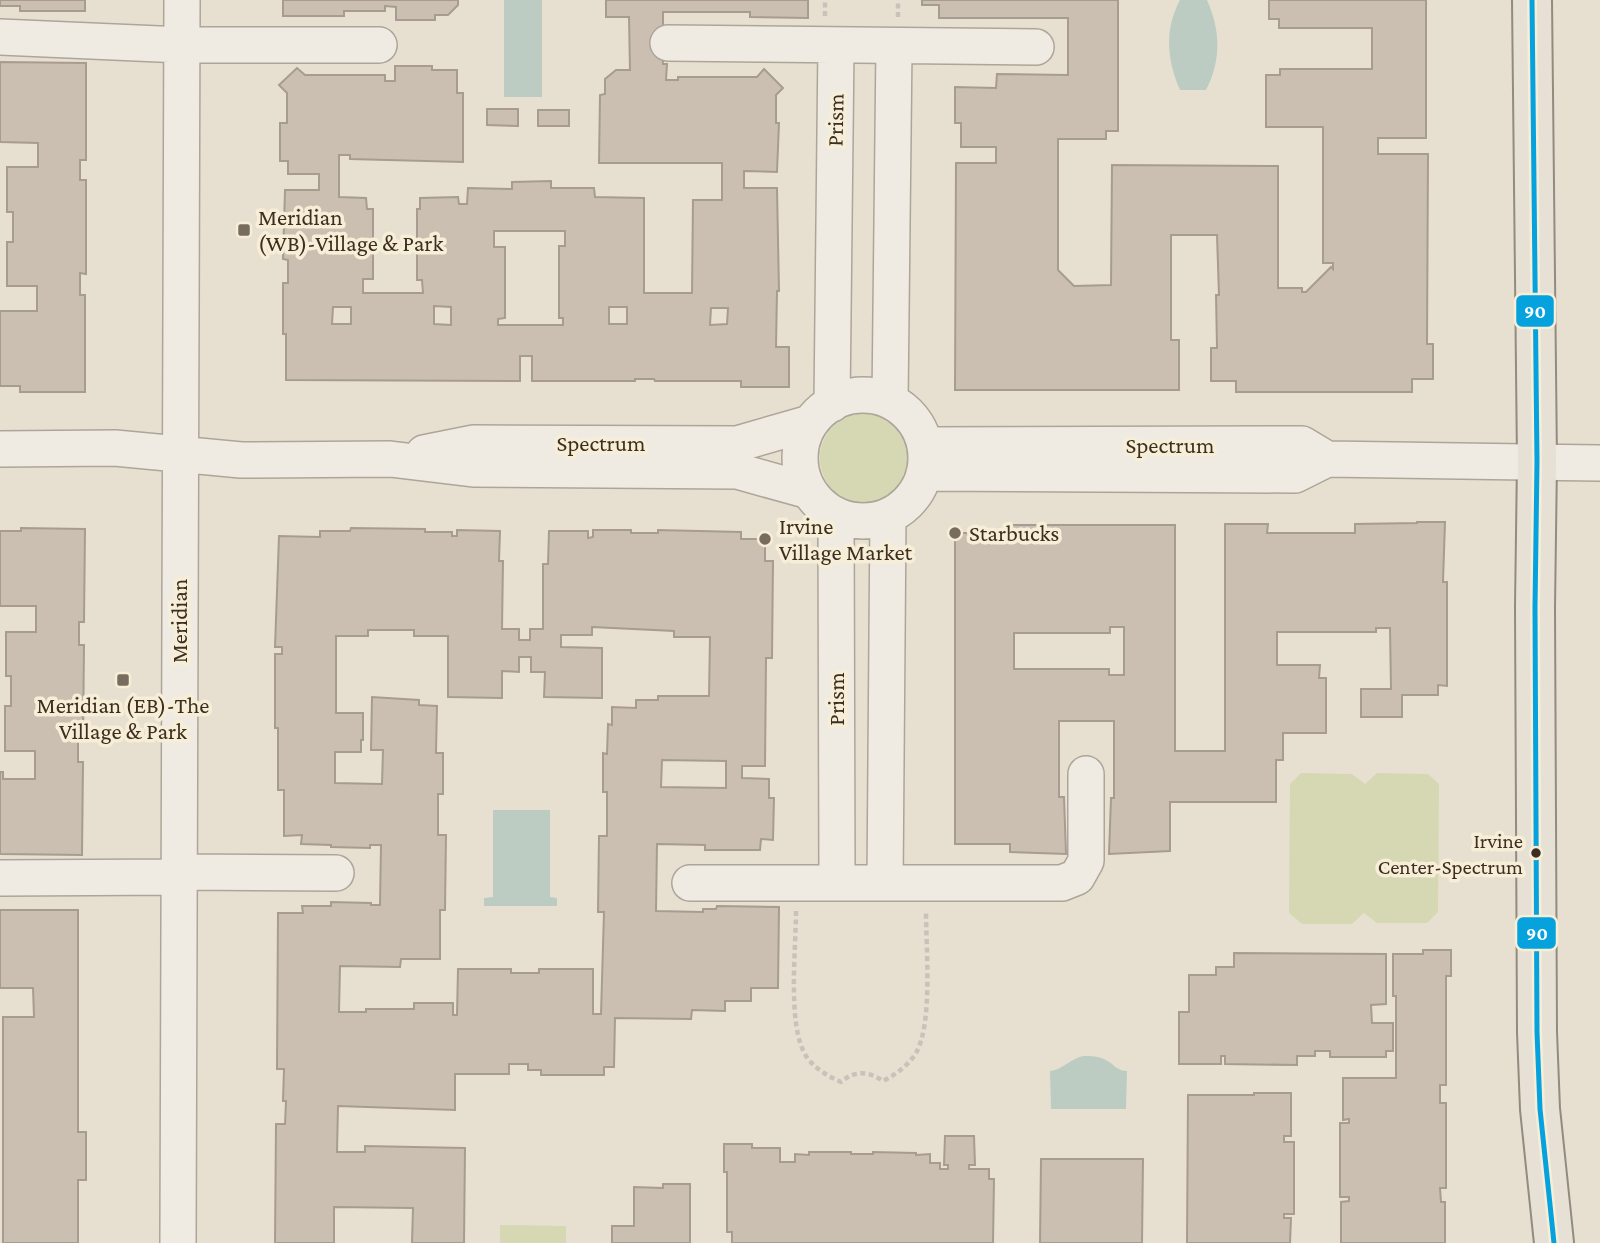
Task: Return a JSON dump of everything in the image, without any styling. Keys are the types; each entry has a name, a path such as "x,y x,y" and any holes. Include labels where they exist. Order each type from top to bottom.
{"main road":[{"path":"1532,0 1537,461 1537,1032 1539,1109 1554,1243"}],"street":[{"name":"Meridian","path":"178,1243 182,0"},
{"path":"0,37 182,45 379,45"},
{"path":"668,43 1036,47"},
{"name":"Prism","path":"821,413 836,45"},
{"path":"890,401 894,46"},
{"path":"855,396 873,396 890,401 905,411 917,425 924,459 916,493 888,516 853,520 836,515 820,505 809,491 802,474 800,457 803,439 821,413 855,396"},
{"name":"Spectrum","path":"390,459 474,443 737,444 821,413"},
{"name":"Spectrum","path":"0,449 114,448 241,460 390,459 473,469 737,471 809,491"},
{"name":"Spectrum","path":"924,459 1295,475 1327,459 1600,463"},
{"name":"Prism","path":"836,515 837,883"},
{"path":"885,883 888,516"},
{"path":"690,883 1062,883 1077,877 1086,861 1086,774"},
{"path":"0,878 336,873"}],"path":[{"path":"796,883 795,1017 798,1038 807,1058 822,1073 841,1082 849,1074 861,1072 873,1074 883,1081 892,1076 915,1054 924,1035 927,883"}],"green space":[{"path":"865,413 882,417 897,426 906,441 910,458 906,475 897,490 882,499 865,503 848,499 833,490 824,475 820,458 824,441 833,426 848,417"},
{"path":"1301,773 1352,774 1365,784 1377,773 1428,774 1439,784 1438,912 1427,923 1377,923 1364,913 1352,924 1302,924 1289,913 1290,784"},
{"path":"500,1225 566,1226 566,1243 500,1243"}],"shaded area":[{"path":"504,0 542,0 542,97 504,97"},
{"path":"1180,0 1207,0 1212,12 1217,34 1217,57 1206,90 1180,90 1172,68 1169,45 1171,22"},
{"path":"493,810 550,810 550,897 557,898 557,906 484,906 484,898 493,897"},
{"path":"1083,1056 1101,1058 1118,1069 1127,1071 1126,1109 1051,1109 1050,1071"}],"building":[{"path":"0,0 85,0 85,11 20,11 20,6 0,6"},
{"path":"283,0 458,0 458,5 448,15 435,15 435,20 396,20 396,7 385,6 385,11 344,11 344,16 283,16"},
{"path":"606,0 808,0 808,18 750,17 750,12 663,12 663,64 667,64 666,80 678,80 678,77 757,77 764,69 783,88 776,95 776,123 779,123 777,172 744,171 744,188 777,188 779,291 776,347 789,347 789,387 741,387 741,381 532,381 532,356 520,356 520,381 286,380 286,334 283,334 283,283 288,283 288,260 283,259 285,190 319,190 319,174 288,174 288,161 280,161 280,123 287,123 287,93 279,85 297,68 305,75 385,75 385,81 395,81 395,66 432,66 432,70 457,70 457,93 463,93 463,162 350,159 350,155 339,155 339,197 366,198 367,209 373,209 373,279 363,279 363,293 423,293 422,280 417,280 417,209 420,209 420,198 458,197 459,204 467,204 468,188 512,189 512,182 551,181 551,188 594,188 595,197 644,198 644,293 692,293 693,200 722,200 722,163 599,163 600,95 605,94 605,79 616,70 630,70 629,17 606,17","holes":["494,231 565,231 565,246 559,246 559,318 563,318 563,325 498,325 498,319 505,318 505,247 494,247","434,306 451,307 451,325 434,324","333,307 351,307 351,324 332,324","609,307 627,307 627,324 609,324","711,308 728,308 727,324 710,325"]},
{"path":"922,0 1118,0 1118,131 1106,131 1106,139 1058,139 1058,270 1074,286 1111,285 1112,165 1278,166 1278,288 1302,288 1302,292 1306,292 1331,267 1333,269 1333,263 1323,263 1323,127 1266,127 1266,75 1280,75 1280,69 1372,69 1372,28 1279,28 1279,19 1269,19 1269,0 1426,0 1426,138 1378,138 1378,154 1428,154 1427,344 1433,344 1433,379 1412,379 1412,392 1236,392 1236,381 1211,381 1211,348 1217,348 1217,235 1171,235 1171,340 1179,340 1179,390 955,390 956,163 996,163 996,147 961,147 961,123 955,123 955,87 996,88 997,74 1068,75 1068,18 939,18 939,5 922,5"},
{"path":"0,62 86,63 86,160 80,160 80,180 86,180 86,274 80,273 80,295 85,295 85,392 20,392 20,386 0,386 0,311 37,311 37,286 7,286 7,242 13,242 13,212 7,212 7,167 38,167 38,143 0,142"},
{"path":"487,109 518,109 518,126 487,125"},
{"path":"538,110 569,110 569,126 538,126"},
{"path":"1445,522 1443,582 1447,582 1447,686 1438,685 1438,695 1402,695 1402,717 1361,717 1361,689 1391,689 1390,628 1376,628 1376,632 1277,632 1277,665 1320,665 1319,678 1326,678 1326,733 1283,733 1283,760 1276,760 1276,802 1170,802 1170,851 1109,854 1111,798 1114,798 1114,721 1059,721 1059,797 1064,797 1066,854 1010,852 1010,844 955,844 955,533 983,533 983,538 1004,537 1004,525 1175,525 1175,751 1225,751 1225,524 1268,524 1267,533 1355,533 1355,524","holes":["1110,627 1124,627 1124,675 1109,675 1109,669 1014,669 1014,633 1110,633"]},
{"path":"21,528 85,529 84,622 79,622 79,645 84,645 83,740 78,740 78,762 83,762 82,855 0,854 0,772 3,772 3,779 35,779 35,751 5,751 5,706 11,706 11,676 6,676 6,632 36,632 36,606 0,606 0,531 21,531"},
{"path":"351,528 425,529 425,532 452,532 452,536 457,536 457,530 500,531 499,561 503,561 502,629 519,629 519,640 530,640 530,629 543,629 543,564 548,564 549,531 588,531 588,538 593,537 593,530 631,530 631,533 658,533 658,530 741,532 741,539 765,539 765,561 773,561 772,658 766,658 765,766 742,766 742,778 769,779 769,798 774,798 773,840 761,839 760,850 705,850 705,845 657,844 656,911 703,912 703,909 716,909 717,906 779,907 778,988 751,988 751,1001 725,1001 725,1011 692,1010 691,1019 615,1018 614,1067 604,1067 604,1075 541,1075 541,1070 528,1070 528,1064 509,1064 509,1074 455,1074 455,1110 338,1106 337,1152 365,1152 365,1146 465,1148 464,1243 412,1243 413,1208 334,1207 334,1243 275,1243 276,1124 285,1124 286,1101 283,1101 284,1069 277,1069 278,913 303,913 302,906 331,906 331,902 380,905 381,845 370,845 370,848 331,847 301,844 302,835 284,836 284,790 278,790 278,728 275,728 275,654 282,654 282,647 275,647 279,536 320,537 320,531 350,531","holes":["592,627 674,631 674,637 710,637 709,696 658,696 658,700 636,700 636,708 612,707 612,725 608,724 607,754 603,753 603,792 607,792 607,836 599,836 598,912 604,912 601,1014 593,1014 593,969 539,969 539,973 511,973 511,969 458,969 457,1015 453,1015 453,1003 414,1003 414,1009 339,1012 340,966 400,967 401,959 440,959 440,910 445,910 446,835 438,835 438,794 443,794 443,753 436,753 437,706 419,705 419,700 372,697 371,750 383,750 382,784 335,783 335,752 361,752 363,740 363,713 336,713 336,636 368,636 368,630 414,630 414,636 448,636 448,697 502,698 502,671 519,672 519,657 531,657 531,672 545,672 544,697 602,698 602,648 561,647 561,635 592,635","662,760 726,761 726,788 661,787"]},
{"path":"0,910 78,910 78,1132 86,1132 86,1180 78,1180 78,1243 3,1243 3,1017 34,1017 33,988 0,988"},
{"path":"1423,950 1451,950 1451,976 1446,976 1446,1085 1440,1085 1440,1103 1446,1103 1446,1188 1440,1188 1441,1202 1445,1202 1445,1243 1341,1243 1341,1202 1349,1201 1349,1197 1340,1197 1340,1123 1349,1123 1349,1119 1343,1120 1343,1078 1396,1078 1393,954 1423,954"},
{"path":"1234,953 1386,954 1386,1004 1371,1005 1372,1023 1393,1023 1393,1051 1386,1051 1386,1057 1330,1057 1330,1051 1315,1051 1315,1056 1297,1056 1297,1065 1225,1064 1225,1056 1221,1056 1221,1064 1179,1064 1179,1012 1189,1012 1189,975 1216,975 1216,967 1234,967"},
{"path":"1291,1093 1291,1136 1284,1136 1284,1142 1294,1142 1294,1214 1284,1214 1284,1218 1291,1218 1290,1243 1187,1243 1188,1095"},
{"path":"945,1136 974,1136 975,1165 969,1165 969,1169 989,1169 989,1179 994,1179 993,1243 732,1243 732,1232 727,1232 724,1144 780,1148 780,1162 795,1162 795,1154 809,1155 809,1152 930,1154 930,1163 940,1163 940,1169 948,1169 948,1165 944,1165"},
{"path":"1041,1159 1143,1159 1142,1243 1040,1243"},
{"path":"663,1184 690,1184 690,1243 612,1243 612,1226 634,1226 634,1187 663,1188"}],"transit line":[{"name":"90","path":"1532,0 1537,461 1537,1032 1540,1109 1554,1243"}],"place":[{"name":"Meridian (WB)-Village & Park","path":"244,230"},
{"name":"Starbucks","path":"955,533"},
{"name":"Irvine Village Market","path":"765,539"},
{"name":"Meridian (EB)-The Village & Park","path":"123,680"},
{"name":"Irvine Center-Spectrum","path":"1536,853"}]}
